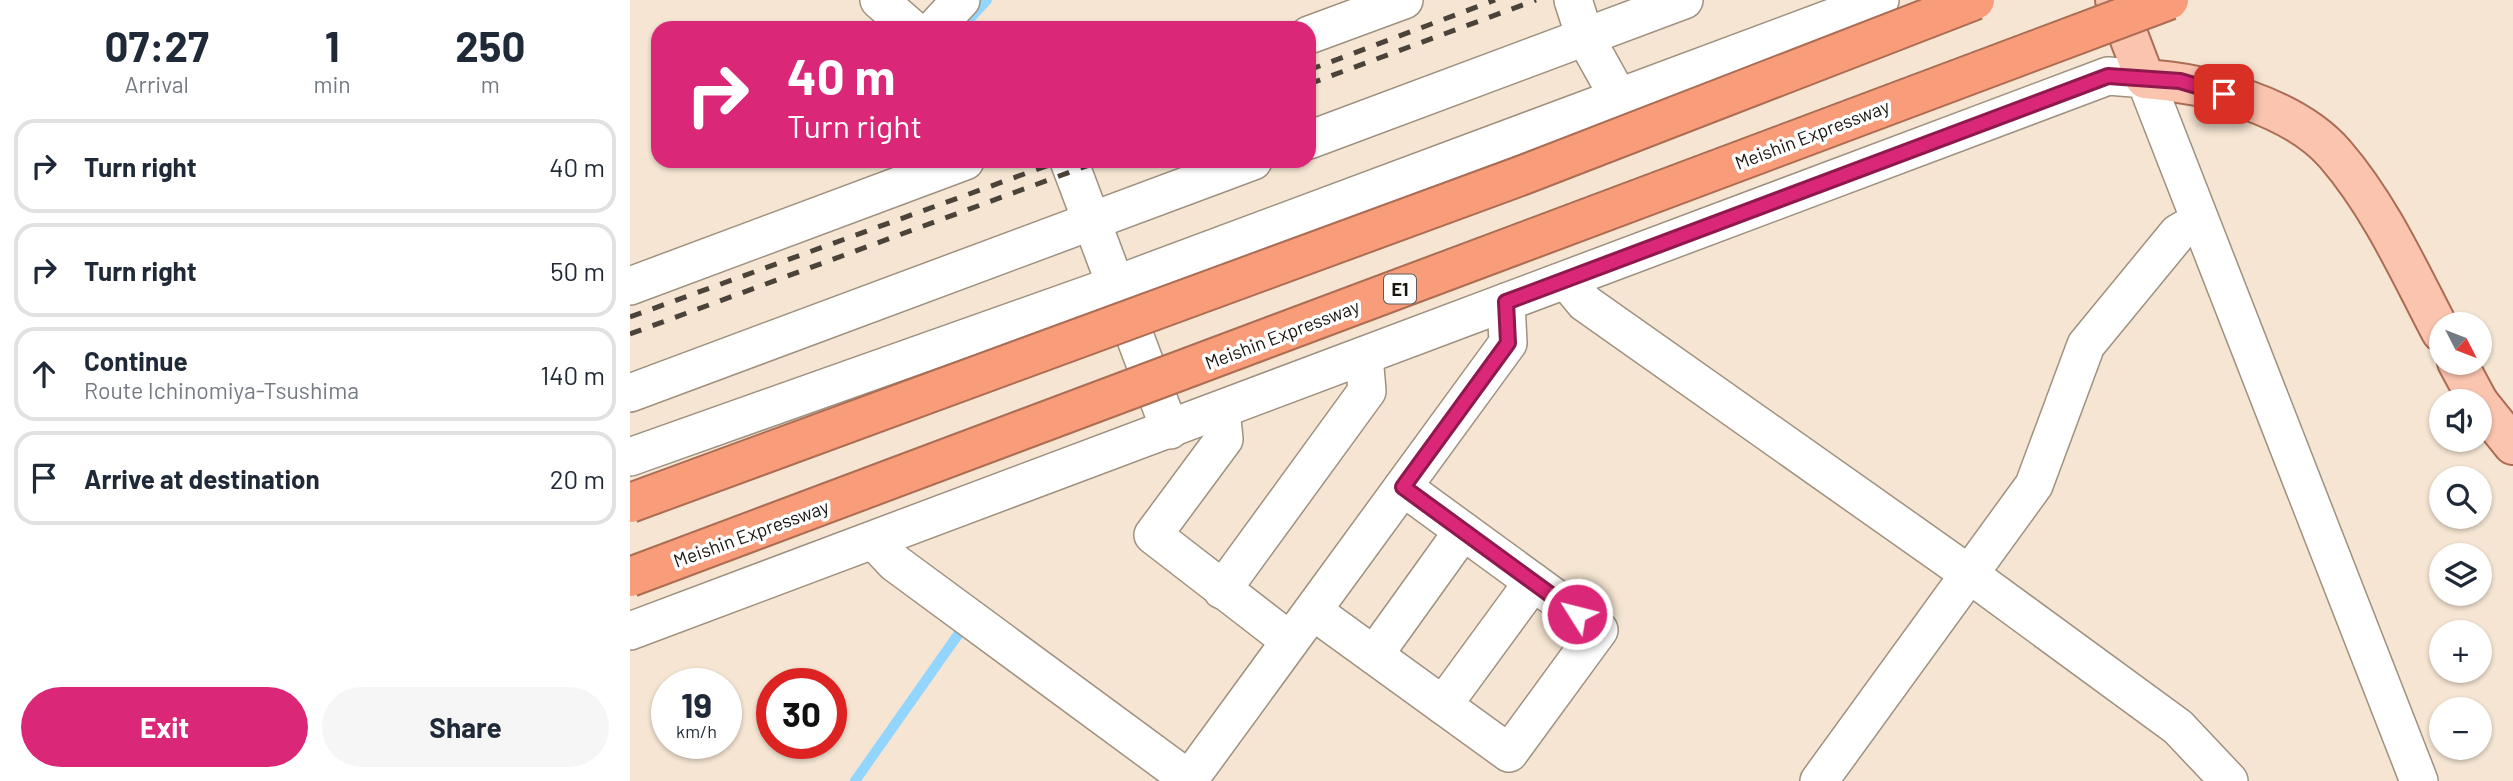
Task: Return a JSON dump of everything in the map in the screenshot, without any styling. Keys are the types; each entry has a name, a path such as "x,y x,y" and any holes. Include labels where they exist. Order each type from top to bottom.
{"highway":[{"path":"630,503 1523,175 1975,0"},
{"name":"Meishin Expressway","path":"630,578 2169,0"}],"main road":[{"path":"2115,0 2145,79 2180,81 2283,114 2333,152 2382,219 2431,312"},
{"path":"2492,418 2513,445"}],"street":[{"path":"879,0 903,21"},
{"path":"942,21 961,0"},
{"path":"1316,32 1404,0"},
{"path":"1573,0 1586,37 1619,98"},
{"path":"1316,137 1684,0"},
{"path":"630,457 1115,285 1880,0"},
{"path":"630,631 2108,76 2145,79 2419,781"},
{"path":"630,286 946,168"},
{"path":"1072,168 1171,430"},
{"path":"630,394 1234,168"},
{"path":"1828,778 2034,485 2086,345 2178,233 2199,221"},
{"path":"1566,280 1585,303 1969,574 2178,727 2229,781"},
{"path":"874,541 895,563 1190,781 1508,343 1506,302"},
{"path":"1222,590 1367,391 1364,356"},
{"path":"1222,410 1224,439 1153,535 1290,641"},
{"path":"1313,611 1509,753 1599,630 1403,487"},
{"path":"1374,655 1463,531"},
{"path":"1443,705 1533,582"}],"waterway":[{"path":"968,21 987,0"},
{"path":"855,781 962,629"}],"railway":[{"path":"1316,67 1495,0"},
{"path":"1316,81 1536,0"},
{"path":"630,317 1041,168"},
{"path":"630,334 1081,168"}],"route":[{"path":"1577,614 1403,487 1508,343 1506,302 1933,144 2108,76 2180,81 2224,94"}]}
